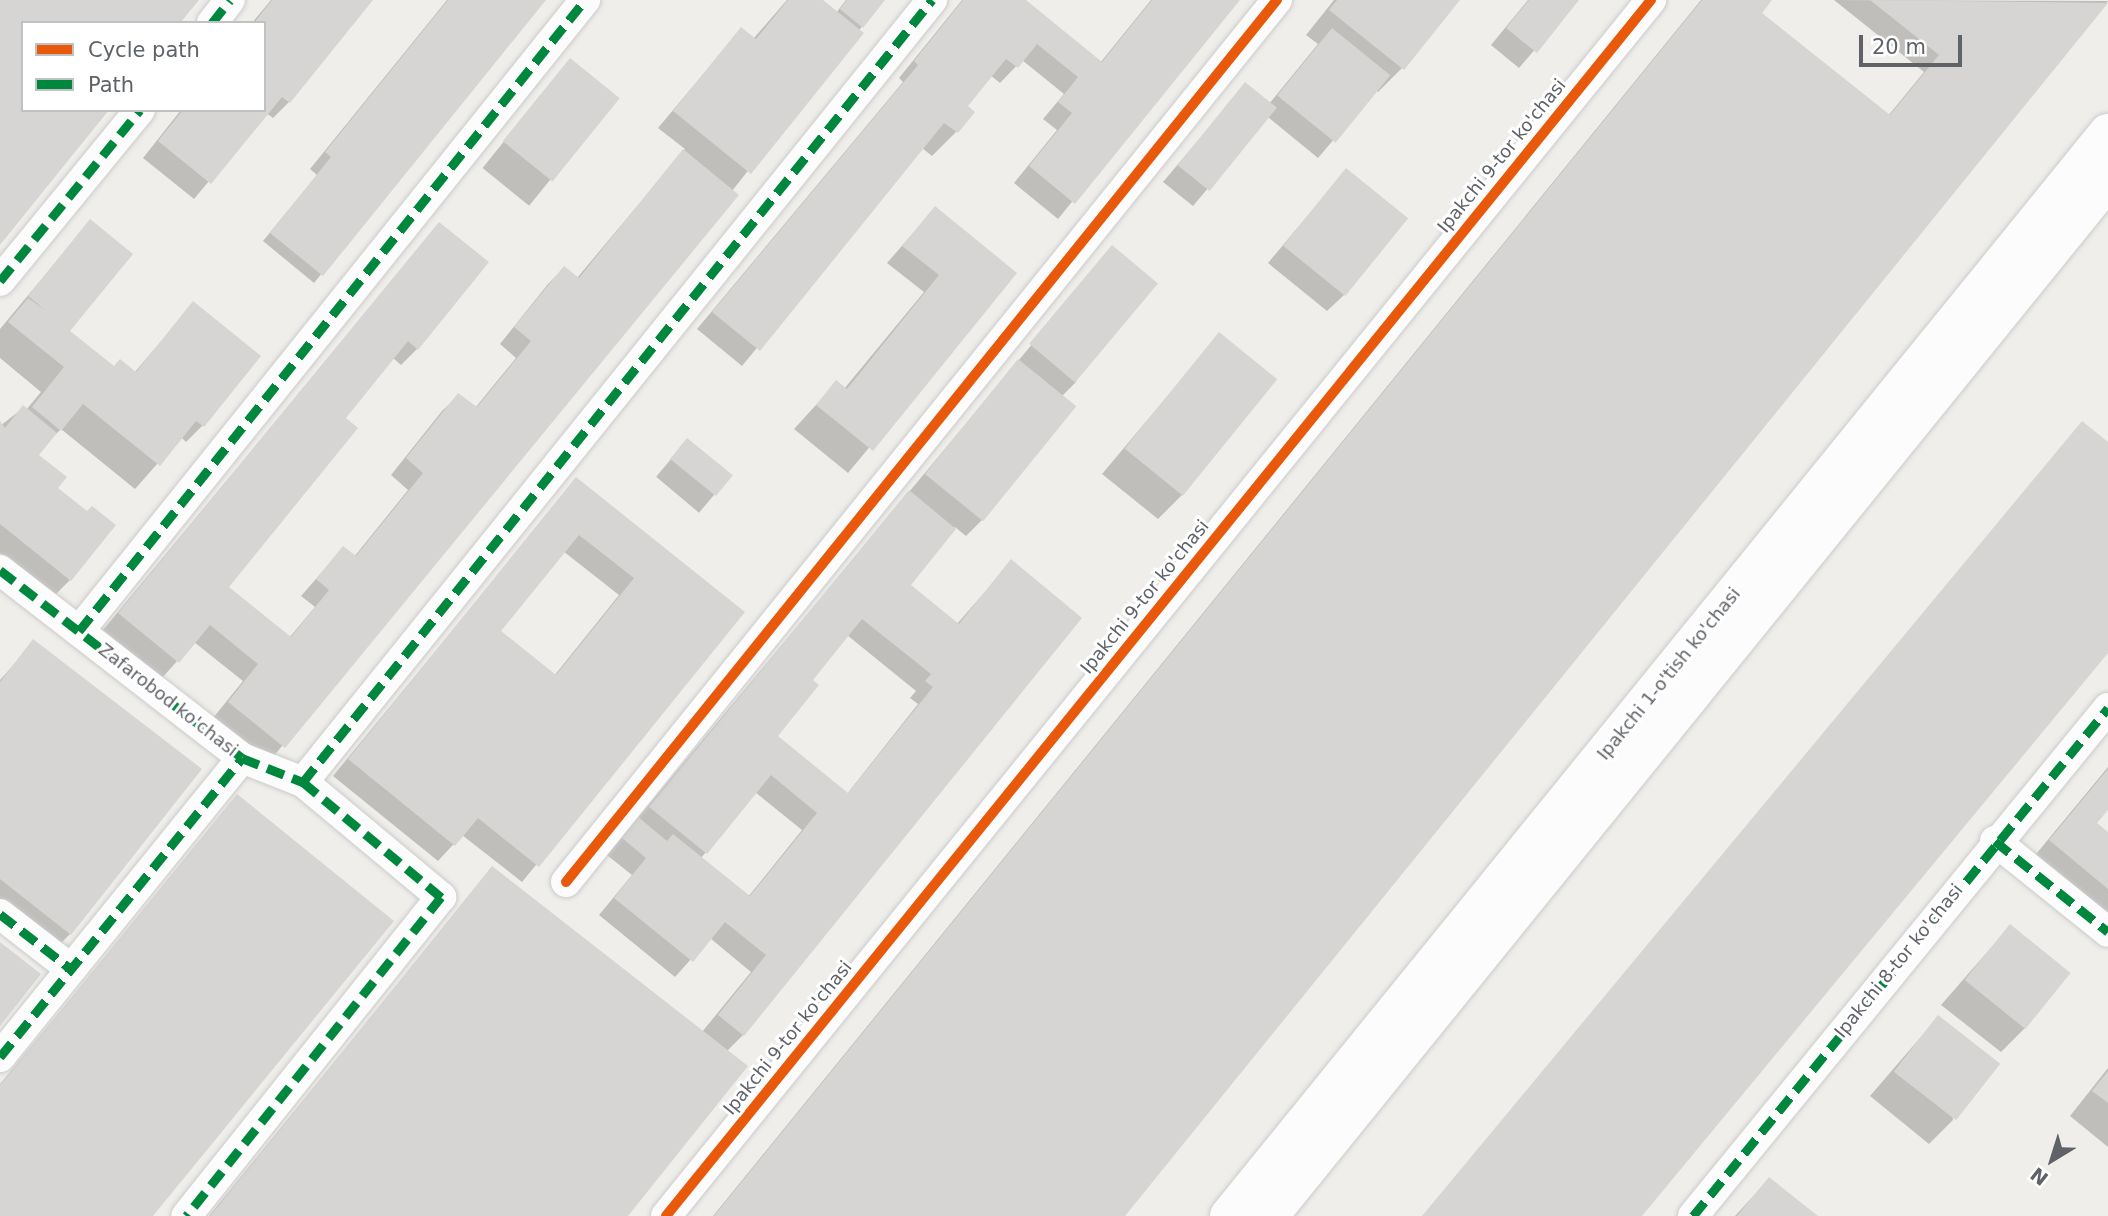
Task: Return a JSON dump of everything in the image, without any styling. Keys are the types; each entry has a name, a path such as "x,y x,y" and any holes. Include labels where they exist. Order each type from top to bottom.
{"main road":[{"name":"Ipakchi 1-o'tish ko'chasi","path":"1229,1216 2108,133"},
{"name":"Ipakchi 1-o'tish ko'chasi","path":"1269,1216 2108,180"}],"street":[{"path":"214,21 230,0"},
{"path":"79,631 585,0"},
{"path":"303,782 932,0"},
{"path":"566,882 1277,0"},
{"name":"Ipakchi 9-tor ko'chasi","path":"666,1216 1651,0"},
{"path":"0,281 138,112"},
{"name":"Zafarobod ko'chasi","path":"0,570 242,758 303,782 441,897 186,1216"},
{"name":"Ipakchi 8-tor ko'chasi","path":"1692,1216 1995,841 2108,708"},
{"path":"0,1057 242,758"},
{"path":"1995,841 2108,932"},
{"path":"0,914 71,969"}],"building":[{"path":"0,0 199,0 182,21 21,21 21,112 107,112 0,245"},
{"path":"272,0 373,0 290,103 282,97 211,184 158,141 181,112 266,112 266,21 256,21"},
{"path":"448,0 546,0 323,276 270,233 331,157 325,152"},
{"path":"788,0 823,0 864,33 751,174 673,111 741,27 756,39"},
{"path":"847,0 885,0 863,28 840,9"},
{"path":"963,0 1026,0 1102,62 1152,0 1240,0 1075,204 1029,166 1072,113 1058,102 1078,77 1037,44 1018,68 1006,59 968,106 975,112 958,133 944,123 760,351 712,312 918,65 914,61"},
{"path":"1337,0 1460,0 1404,70 1329,10"},
{"path":"1529,0 1579,0 1537,53 1506,28"},
{"path":"1702,0 1772,0 1762,13 1890,115 1939,55 1870,0 2108,3 1125,1216 714,1216"},
{"path":"1332,28 1390,75 1336,143 1277,96"},
{"path":"570,58 620,98 552,181 503,141"},
{"path":"1245,82 1277,108 1210,191 1178,165"},
{"path":"683,149 739,195 285,748 228,702 258,664 210,625 179,663 118,613 439,222 489,262 418,350 408,341 346,418 358,428 229,587 291,637 329,590 316,579 343,546 356,556 423,473 406,458 458,393 477,407 531,341 514,327 564,266 579,278"},
{"path":"1346,168 1408,218 1345,296 1283,246"},
{"path":"935,206 1017,273 873,451 816,405 836,380 847,389 939,275 902,246"},
{"path":"90,219 133,254 70,331 114,366 120,359 136,372 193,301 261,356 204,427 196,421 160,466 83,404 61,431 32,407 64,367 8,322 28,298 45,310 28,296"},
{"path":"1112,245 1158,284 1075,382 1029,344"},
{"path":"1219,332 1277,379 1183,496 1125,449"},
{"path":"1018,359 1076,406 983,521 925,474"},
{"path":"23,405 57,433 39,455 67,477 58,488 87,511 92,506 116,525 71,581 0,524 0,421 5,428"},
{"path":"2082,421 2108,442 2108,653 1642,1216 1422,1216"},
{"path":"687,438 733,475 716,496 670,459"},
{"path":"576,477 745,612 539,867 478,818 455,846 348,759","holes":["579,535 634,578 556,675 501,631"]},
{"path":"909,490 956,529 911,585 959,624 1011,559 1082,618 744,1036 718,1015 766,955 725,922 693,962 614,898 646,858 622,838 638,817 667,841 673,834 750,896 817,813 771,775 707,854 649,807","holes":["862,619 931,674 925,681 933,687 848,793 778,736 819,685 813,680"]},
{"path":"33,639 202,769 71,935 0,879 0,682"},
{"path":"2108,769 2108,810 2097,823 2108,832 2108,889 2049,840"},
{"path":"237,794 394,921 153,1216 0,1216 0,1085"},
{"path":"492,866 748,1066 628,1216 210,1216"},
{"path":"2010,924 2071,973 2025,1029 1965,980"},
{"path":"0,942 41,974 0,1026"},
{"path":"1938,1015 2000,1064 1956,1120 1894,1072"},
{"path":"2108,1071 2108,1103 2092,1091"},
{"path":"1769,1177 1818,1216 1737,1216"}],"marked path":[{"path":"214,21 230,0"},
{"path":"79,631 585,0"},
{"path":"303,782 932,0"},
{"path":"0,281 138,112"},
{"path":"0,570 242,758 303,782 441,897 186,1216"},
{"path":"1693,1216 2108,708"},
{"path":"0,1057 242,758"},
{"path":"1995,841 2108,932"},
{"path":"0,914 71,969"}],"cycle path":[{"path":"566,882 1277,0"},
{"path":"666,1216 1651,0"}]}
